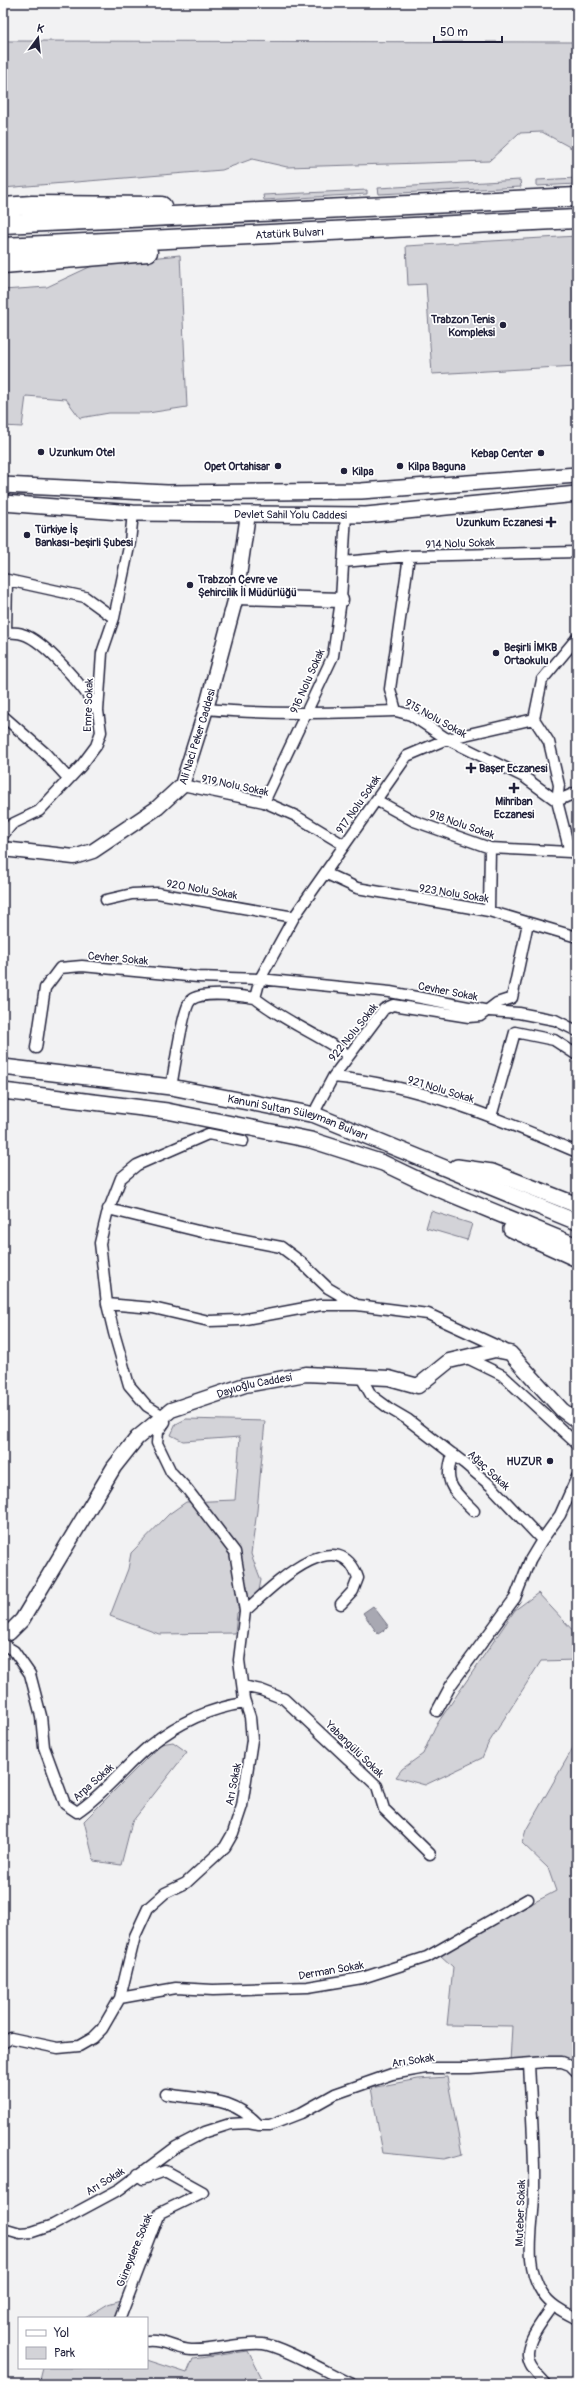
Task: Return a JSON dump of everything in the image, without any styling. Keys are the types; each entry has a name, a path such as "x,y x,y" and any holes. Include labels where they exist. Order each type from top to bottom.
{"highway":[{"name":"Atatürk Bulvarı","path":"3,224 577,197"},
{"path":"3,207 32,205 373,207"},
{"name":"Atatürk Bulvarı","path":"3,247 577,219"},
{"path":"3,264 240,244 374,229"}],"main road":[{"name":"Devlet Sahil Yolu Caddesi","path":"3,485 168,493 361,491 577,475"},
{"name":"Devlet Sahil Yolu Caddesi","path":"3,503 133,513 366,515 577,494"},
{"path":"3,1063 33,1071"},
{"name":"Kanuni Sultan Süleyman Bulvarı","path":"3,1067 171,1087 315,1115 577,1222"},
{"name":"Kanuni Sultan Süleyman Bulvarı","path":"3,1091 168,1111 311,1140 383,1163 429,1186 577,1246"},
{"path":"3,1094 27,1094"},
{"path":"431,1163 492,1172 577,1205"},
{"path":"429,1186 498,1223 577,1259"}],"street":[{"name":"Emre Sokak","path":"3,835 12,824 39,811 68,778 82,766 96,746 101,732 98,711 102,653 114,618 130,542 133,513"},
{"name":"Ali Naci Peker Caddesi","path":"3,848 74,857 93,851 157,808 182,785 206,709 236,597 248,514"},
{"name":"916 Nolu Sokak","path":"264,802 333,656 342,600 346,514"},
{"name":"914 Nolu Sokak","path":"343,562 409,556 577,552"},
{"name":"915 Nolu Sokak","path":"409,556 390,689 396,711 421,720 447,739 524,777 557,801"},
{"path":"98,711 88,693 42,646 23,634 5,632 5,579 85,597 114,618"},
{"path":"236,597 342,600"},
{"path":"573,852 557,801 559,785 549,742 534,719 542,680 577,638"},
{"path":"206,709 251,714 396,711"},
{"path":"3,716 45,753 68,778"},
{"name":"917 Nolu Sokak","path":"260,979 294,917 326,874 344,845 407,756 447,739 534,719"},
{"name":"919 Nolu Sokak","path":"182,785 264,802 296,816 344,845"},
{"path":"557,801 577,792"},
{"name":"918 Nolu Sokak","path":"376,800 414,821 490,848 520,851 573,852"},
{"path":"489,911 490,848"},
{"name":"923 Nolu Sokak","path":"326,874 357,888 489,911 577,937"},
{"name":"920 Nolu Sokak","path":"106,900 132,894 157,893 294,917"},
{"path":"489,1011 497,1002 512,998 528,923"},
{"name":"Cevher Sokak","path":"36,1048 45,988 60,968 82,966 198,977 260,979 390,992 489,1011"},
{"path":"255,998 260,979"},
{"path":"171,1087 186,1006 191,1000 198,997 235,995 255,998 270,1010 306,1032 320,1036 348,1055"},
{"name":"922 Nolu Sokak","path":"333,1077 384,1009 393,1005 469,1017 480,1016 489,1011"},
{"path":"489,1011 519,1013 555,1020 577,1031"},
{"path":"491,1117 515,1032 554,1040 577,1055"},
{"path":"315,1115 333,1077"},
{"name":"921 Nolu Sokak","path":"333,1077 358,1079 405,1090 491,1117 577,1152"},
{"path":"163,1416 147,1406 129,1385 107,1304 100,1243 108,1209 121,1178 137,1165 208,1134 243,1141"},
{"path":"108,1209 198,1231 282,1247 301,1262 328,1288 357,1305"},
{"path":"107,1304 152,1308 209,1321 240,1320 321,1304 357,1305 428,1314 510,1353 562,1410 577,1421"},
{"name":"Dayıoğlu Caddesi","path":"5,1638 22,1620 114,1467 137,1438 171,1410 245,1385 306,1374 389,1378 418,1386 449,1361 463,1356 495,1350 510,1353"},
{"path":"463,1356 502,1375 577,1444"},
{"name":"Ağaç Sokak","path":"361,1377 371,1395 407,1419 453,1454 491,1486 542,1540"},
{"name":"Arı Sokak","path":"4,2038 22,2039 58,2048 86,2044 102,2029 120,1998 135,1936 148,1908 165,1893 186,1883 225,1847 233,1833 248,1776 252,1740 250,1717 245,1703 239,1660 245,1611 235,1552 187,1489 171,1472 157,1443 158,1432 165,1422 163,1416"},
{"path":"453,1454 449,1464 448,1479 452,1490 474,1511"},
{"path":"437,1711 452,1685 515,1598 530,1560 560,1515 577,1477"},
{"path":"245,1611 300,1566 320,1555 338,1554 354,1565 358,1578 353,1591 340,1604"},
{"name":"Arpa Sokak","path":"5,1638 30,1674 41,1716 44,1748 65,1804 77,1812 92,1802 149,1747 188,1720 211,1710 245,1703"},
{"name":"Yabangülü Sokak","path":"243,1686 261,1690 284,1699 377,1786 384,1809 430,1854"},
{"name":"Derman Sokak","path":"120,1998 176,1988 213,1990 308,1988 362,1978 427,1957 528,1899"},
{"name":"Arı Sokak","path":"3,2228 20,2233 32,2232 53,2225 120,2189 176,2147 205,2132 230,2124 248,2123 270,2125 285,2120 335,2094 392,2074 426,2068 562,2062 570,2065 577,2072"},
{"name":"Muteber Sokak","path":"529,2064 534,2192 529,2248 533,2270 542,2294 553,2306 577,2318"},
{"path":"166,2094 198,2099 221,2100 245,2111 259,2125"},
{"name":"Güneydere Sokak","path":"120,2317 160,2213 203,2192 165,2171 143,2179 138,2174"},
{"path":"546,2384 530,2365 528,2357 530,2342 553,2306"},
{"path":"148,2341 158,2340 182,2349 203,2350 238,2343 265,2344 352,2384"}],"green space":[{"path":"3,41 577,42 577,151 542,132 519,133 489,161 287,167 252,159 222,170 3,188"},
{"path":"577,178 577,184 537,186 537,180"},
{"path":"520,180 521,187 379,194 378,188"},
{"path":"367,190 367,194 264,200 263,195"},
{"name":"Trabzon Tenis Kompleksi","path":"577,236 577,366 432,374 426,284 408,285 406,246"},
{"path":"180,255 187,407 148,413 109,413 80,418 66,399 26,396 22,427 3,426 3,290 47,287 98,263"},
{"path":"431,1211 472,1224 467,1240 426,1228"},
{"path":"186,1419 265,1421 257,1511 251,1554 261,1580 258,1596 237,1613 235,1633 159,1634 110,1616 128,1569 131,1553 169,1514 186,1502 235,1500 240,1437 183,1441 171,1435 176,1424"},
{"path":"538,1593 577,1635 577,1660 541,1661 488,1744 482,1758 425,1785 396,1777 402,1769 423,1754 435,1727 515,1610"},
{"path":"577,1741 577,2066 510,2062 512,2026 447,2025 453,1967 439,1954 477,1932 556,1891 548,1868 522,1843 526,1830"},
{"path":"173,1742 187,1752 132,1822 121,1865 94,1861 84,1821 161,1744"},
{"path":"447,2077 462,2154 444,2159 383,2153 371,2088 418,2079"},
{"path":"121,2300 116,2317 87,2317 108,2304"},
{"path":"248,2351 265,2384 39,2384 43,2369 148,2369 148,2360 187,2373 193,2359"}],"shaded area":[{"path":"373,1606 389,1627 378,1634 363,1613"}],"place":[{"name":"Trabzon Tenis Kompleksi","path":"503,325"},
{"name":"Uzunkum Otel","path":"41,452"},
{"name":"Kebap Center","path":"541,453"},
{"name":"Opet Ortahisar","path":"278,466"},
{"name":"Kilpa Baguna","path":"400,466"},
{"name":"Kilpa","path":"344,471"},
{"name":"Uzunkum Eczanesi","path":"551,522"},
{"name":"Türkiye İş Bankası-beşirli Şubesi","path":"27,535"},
{"name":"Trabzon Çevre ve Şehircilik İl Müdürlüğü","path":"190,585"},
{"name":"Beşirli İMKB Ortaokulu","path":"496,653"},
{"name":"Başer Eczanesi","path":"471,768"},
{"name":"Mihriban Eczanesi","path":"514,788"},
{"name":"HUZUR","path":"550,1461"}]}
